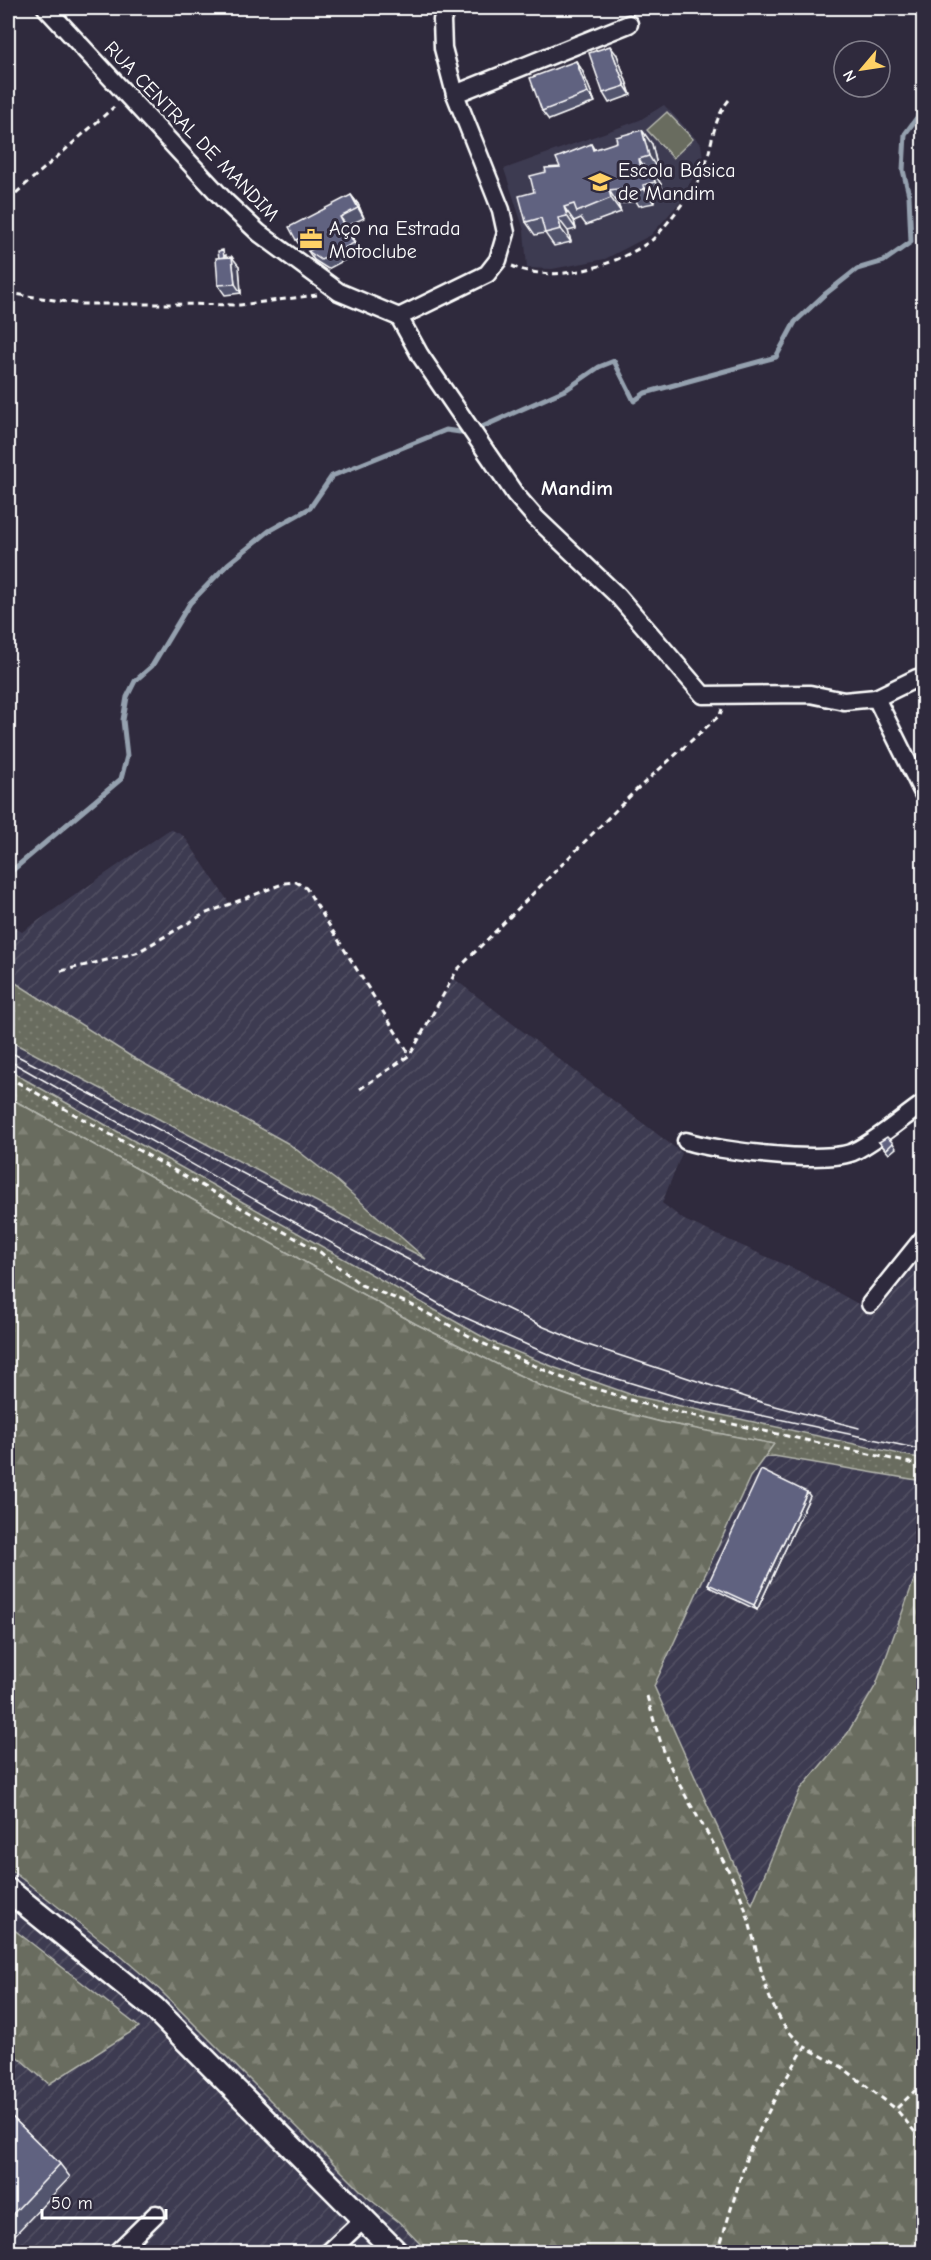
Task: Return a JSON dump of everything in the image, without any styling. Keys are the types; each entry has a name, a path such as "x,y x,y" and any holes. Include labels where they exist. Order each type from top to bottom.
{"main road":[{"path":"8,1890 161,2014 396,2253"}],"street":[{"name":"RUA CENTRAL DE MANDIM","path":"46,8 226,202 259,233 339,292 399,317"},
{"path":"447,8 442,20 443,48 455,94 501,210 506,233 498,260 487,274 399,317 420,355 528,510 618,596 703,695 810,694 844,701 876,698 917,678 924,680"},
{"path":"455,94 629,24"},
{"path":"876,698 924,795"},
{"path":"686,1141 704,1147 795,1157 854,1152 924,1103"},
{"path":"870,1304 924,1237"},
{"path":"117,2253 156,2214"},
{"path":"329,2253 364,2219"}],"path":[{"path":"8,200 128,95"},
{"path":"498,260 525,272 547,275 606,264 654,239 700,177 721,110 729,100"},
{"path":"8,293 81,304 240,305 339,292"},
{"path":"360,1089 411,1056 457,970 635,791 720,715 727,693"},
{"path":"61,971 136,953 204,915 285,883 296,882 306,888 411,1056"},
{"path":"8,1077 320,1252 361,1285 410,1304 524,1362 646,1405 924,1466"},
{"path":"647,1696 669,1762 738,1891 771,2003 792,2037 805,2047 842,2067 896,2109 924,2143"},
{"path":"718,2253 747,2156 779,2090 805,2047"},
{"path":"896,2109 924,2082"}],"shaded area":[{"name":"Escola Básica de Mandim","path":"664,105 701,144 703,158 681,201 651,235 605,259 552,269 527,268 524,230 504,169 640,120"},
{"path":"170,829 184,836 230,904 285,883 296,882 306,888 410,1055 453,978 682,1153 662,1203 684,1220 801,1272 876,1314 921,1258 923,1259 923,2252 8,2252 8,924 22,932"}],"green space":[{"path":"667,112 693,139 673,158 647,130"},
{"path":"8,978 132,1057 289,1144 337,1181 426,1259 8,1040"},
{"path":"8,1070 490,1341 556,1368 635,1396 923,1459 923,1481 774,1456 764,1458 773,1444 661,1422 597,1406 541,1386 416,1324 8,1097"},
{"path":"8,1097 416,1324 541,1386 597,1406 661,1422 774,1444 750,1477 654,1686 752,1904 800,1790 847,1734 876,1685 923,1555 923,2252 428,2252 399,2222 367,2197 160,1990 115,1951 8,1868"},
{"path":"8,1925 139,2027 49,2084 8,2049"}],"building":[{"path":"610,46 625,86 603,93 589,53"},
{"path":"576,61 588,93 542,111 530,78"},
{"path":"642,130 649,156 639,159 642,173 652,170 655,182 643,185 644,189 630,193 628,188 609,190 611,198 577,212 574,204 564,207 567,216 558,218 561,229 545,233 541,218 526,222 519,196 534,192 530,176 546,172 545,168 560,167 556,158 591,144 593,150 617,142 616,137"},
{"path":"351,195 358,208 340,217 354,243 321,260 308,251 315,248 308,234 296,240 289,227"},
{"path":"223,250 224,257 219,258 218,251"},
{"path":"232,257 235,284 218,285 216,258"},
{"path":"887,1137 893,1143 886,1150 879,1142"},
{"path":"761,1470 807,1492 754,1605 708,1584"},
{"path":"8,2113 60,2164 8,2219"},
{"path":"160,2244 169,2253 151,2253"}],"waterway":[{"path":"482,427 567,389 599,367 614,361 634,401 645,393 776,357 795,322 824,295 857,269 884,261 911,242 909,195 903,170 905,134 924,108"},
{"path":"8,874 121,779 127,756 123,720 127,697 135,681 152,666 190,603 228,564 269,531 310,508 332,476 446,430 460,432"}],"tram line":[{"path":"8,1051 434,1273 544,1327 585,1344 764,1403 859,1428"},
{"path":"8,1060 457,1314 575,1366 684,1399 924,1450"}],"place":[{"name":"Escola Básica de Mandim","path":"600,182"},
{"name":"Aço na Estrada Motoclube","path":"311,239"}],"district":[{"name":"Mandim","path":"577,488"}]}
